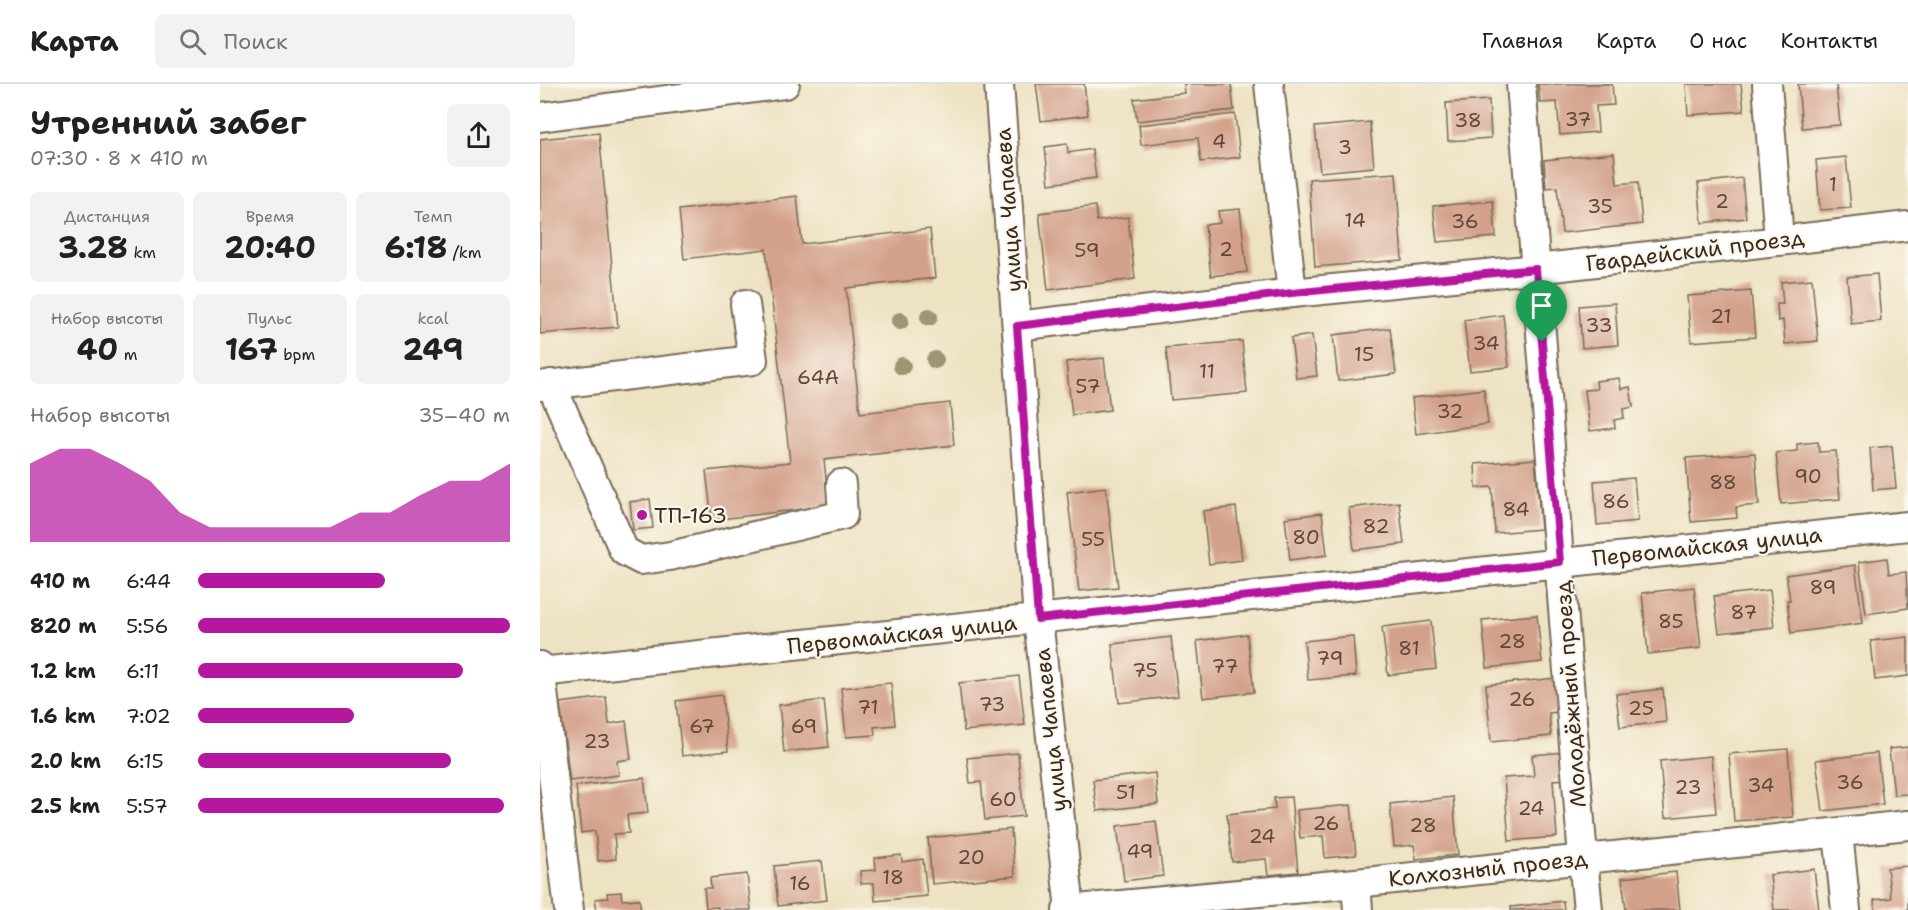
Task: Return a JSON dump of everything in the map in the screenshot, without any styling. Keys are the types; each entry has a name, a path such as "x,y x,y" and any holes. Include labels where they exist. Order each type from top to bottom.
{"street":[{"path":"540,117 730,88 785,84"},
{"name":"улица Чапаева","path":"999,84 1038,619 1069,910"},
{"path":"1269,84 1292,293"},
{"name":"Молодёжный проезд","path":"1521,84 1588,910"},
{"path":"1767,84 1779,240"},
{"name":"Гвардейский проезд","path":"1017,326 1292,293 1536,269 1908,226"},
{"path":"745,304 753,360 546,385 624,550 641,560 670,556 843,515 841,484"},
{"name":"Первомайская улица","path":"540,672 1908,526"},
{"path":"540,666 569,910"},
{"name":"Колхозный проезд","path":"1069,910 1357,896 1583,858 1908,825"},
{"path":"1838,832 1846,910"}],"building":[{"path":"1036,84 1084,84 1088,115 1041,121"},
{"path":"1184,84 1231,84 1234,110 1137,121 1134,99 1185,93"},
{"path":"1538,84 1612,84 1614,105 1596,106 1598,132 1560,135 1557,102 1540,103"},
{"path":"1686,84 1741,84 1744,111 1688,115"},
{"path":"1798,84 1836,84 1840,125 1802,128"},
{"path":"1489,100 1491,138 1448,141 1446,103"},
{"path":"1235,114 1240,157 1201,162 1198,138 1141,145 1139,125"},
{"path":"1370,122 1374,167 1320,172 1315,127"},
{"path":"599,133 618,327 540,334 540,139"},
{"path":"1067,144 1068,153 1092,149 1096,178 1049,184 1045,147"},
{"path":"1614,153 1617,184 1638,182 1642,224 1562,233 1557,187 1546,188 1544,160"},
{"path":"1846,157 1851,208 1820,210 1816,160"},
{"path":"1396,173 1402,260 1315,267 1309,179"},
{"path":"1742,178 1746,218 1702,223 1698,183"},
{"path":"797,196 802,244 930,229 935,278 846,288 860,413 950,403 954,445 824,460 829,506 712,520 706,471 790,462 766,249 684,259 679,210"},
{"path":"1493,201 1496,237 1437,242 1433,206"},
{"path":"1095,206 1097,221 1128,217 1135,279 1048,290 1039,213"},
{"path":"1240,209 1247,272 1211,276 1205,225 1220,223 1218,211"},
{"path":"1877,274 1881,321 1851,324 1847,277"},
{"path":"1812,279 1818,341 1785,344 1783,320 1778,321 1777,304 1783,304 1781,282"},
{"path":"1751,291 1755,337 1691,342 1687,296"},
{"path":"1615,303 1618,345 1582,348 1579,306"},
{"path":"1503,315 1509,367 1470,371 1464,320"},
{"path":"1390,328 1396,374 1338,381 1333,335"},
{"path":"1312,335 1317,376 1296,378 1291,338"},
{"path":"1242,341 1247,393 1171,400 1166,348"},
{"path":"1104,358 1110,410 1072,415 1066,362"},
{"path":"1619,378 1621,389 1630,387 1633,407 1623,409 1624,418 1614,420 1615,428 1590,431 1585,390 1597,389 1596,381"},
{"path":"1484,389 1488,424 1416,434 1412,398"},
{"path":"1818,442 1819,452 1836,451 1840,499 1781,504 1776,453 1797,451 1797,444"},
{"path":"1892,446 1896,488 1873,490 1870,448"},
{"path":"1755,453 1759,505 1736,507 1737,518 1691,522 1686,458"},
{"path":"1535,459 1541,529 1495,533 1492,487 1476,488 1475,464"},
{"path":"1634,478 1638,521 1597,525 1594,481"},
{"path":"1106,487 1118,587 1079,591 1067,492"},
{"name":"ТП-163","path":"650,499 653,528 633,530 630,502"},
{"path":"1399,502 1404,544 1354,550 1349,508"},
{"path":"1236,507 1242,560 1209,564 1203,511"},
{"path":"1322,513 1327,555 1290,560 1285,518"},
{"path":"1887,558 1889,574 1906,572 1908,608 1866,614 1859,562"},
{"path":"1855,565 1863,623 1791,633 1787,600 1790,600 1786,575"},
{"path":"1694,587 1701,648 1648,654 1642,593"},
{"path":"1770,590 1774,627 1719,633 1714,596"},
{"path":"1537,615 1542,662 1487,668 1482,620"},
{"path":"1431,621 1436,669 1388,675 1382,627"},
{"path":"1247,634 1254,692 1203,698 1197,641"},
{"path":"1353,636 1356,676 1308,680 1304,641"},
{"path":"1171,637 1178,696 1119,703 1112,644"},
{"path":"1908,637 1908,676 1875,680 1871,641"},
{"path":"1019,676 1025,725 964,731 959,683"},
{"path":"1556,678 1559,712 1549,713 1551,736 1491,742 1486,685"},
{"path":"891,683 895,725 874,727 875,735 846,737 841,688"},
{"path":"1663,689 1666,722 1620,727 1616,694"},
{"path":"722,695 728,751 682,756 676,701"},
{"path":"606,697 609,724 626,721 631,759 617,761 619,775 570,781 560,703"},
{"path":"824,700 829,747 784,752 779,705"},
{"path":"1908,747 1908,794 1894,795 1889,749"},
{"path":"1788,749 1793,817 1734,821 1729,754"},
{"path":"1565,752 1567,779 1553,780 1557,837 1509,841 1504,778 1534,776 1532,755"},
{"path":"1018,753 1024,816 985,820 981,782 970,783 967,758"},
{"path":"1877,753 1883,804 1823,811 1816,760"},
{"path":"1711,756 1716,813 1665,818 1660,761"},
{"path":"1155,773 1158,804 1097,811 1093,780"},
{"path":"644,778 648,813 627,815 629,833 614,834 616,859 598,861 595,831 581,833 576,786"},
{"path":"1291,797 1298,872 1268,875 1266,859 1232,862 1227,814 1275,809 1274,798"},
{"path":"1453,797 1458,855 1416,859 1414,845 1394,847 1390,804"},
{"path":"1351,805 1356,855 1325,858 1323,836 1300,838 1297,810"},
{"path":"1156,821 1163,876 1124,881 1117,826"},
{"path":"1011,829 1015,876 932,884 928,838"},
{"path":"901,855 902,862 923,859 927,896 875,901 874,883 861,884 860,871 876,870 875,858"},
{"path":"822,861 827,900 778,906 774,866"},
{"path":"1908,866 1908,910 1875,910 1874,900 1891,898 1887,868"},
{"path":"1814,869 1819,910 1774,910 1770,875"},
{"path":"1676,872 1680,910 1626,910 1622,878"},
{"path":"747,874 751,910 706,908 704,888 711,888 710,878"},
{"path":"621,892 622,900 639,899 641,910 597,910 595,899 608,898 607,893"},
{"path":"1563,901 1564,910 1511,910 1511,907"}],"place":[{"name":"ТП-163","path":"642,515"}],"route":[{"path":"1536,269 1542,342 1560,562 1038,619 1017,326 1292,293 1536,269"}]}
